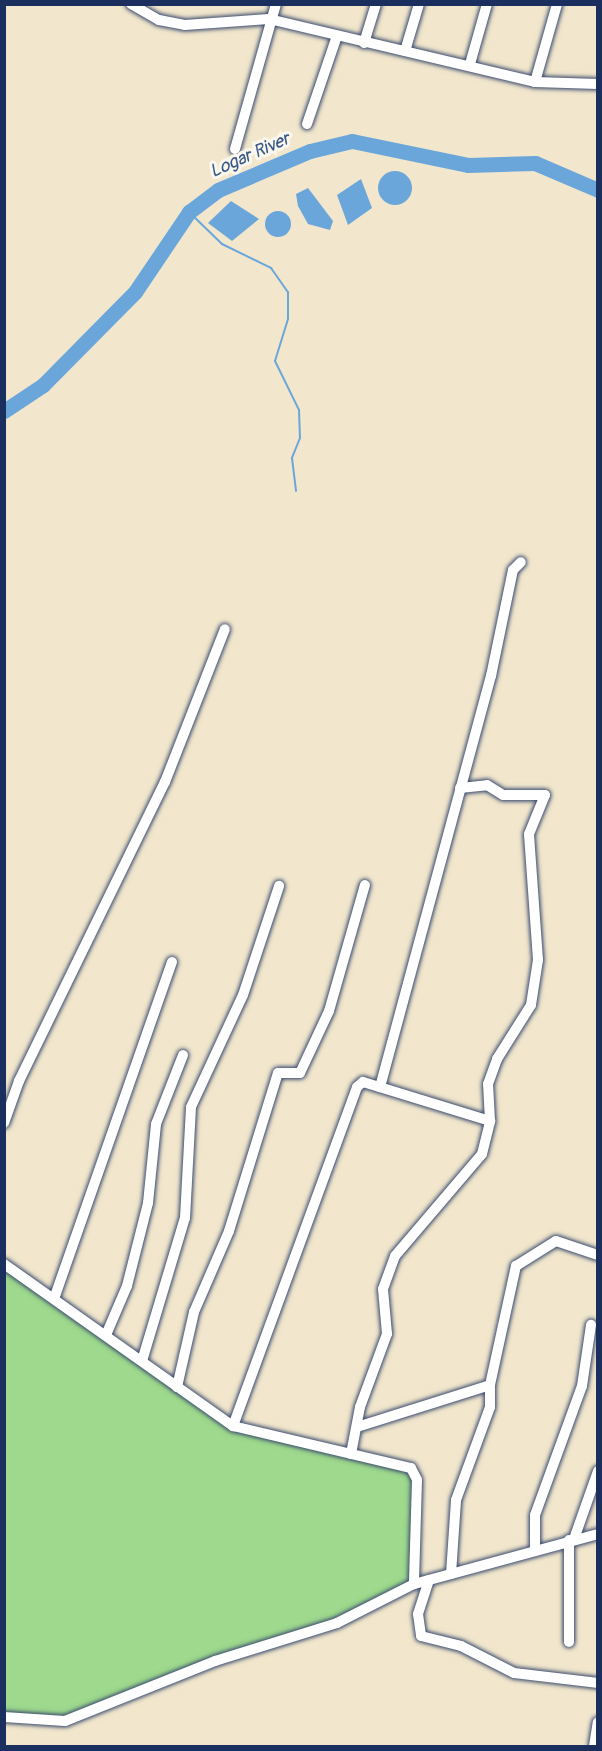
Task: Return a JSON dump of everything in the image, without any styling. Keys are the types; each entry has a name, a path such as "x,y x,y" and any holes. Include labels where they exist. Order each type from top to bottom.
{"street":[{"path":"131,4 159,20 185,25 269,19 364,43 470,64 535,82 597,84"},
{"path":"235,149 269,19 276,4"},
{"path":"364,43 376,4"},
{"path":"405,51 419,4"},
{"path":"470,64 487,4"},
{"path":"535,82 557,4"},
{"path":"308,124 338,36"},
{"path":"380,1086 460,788 513,570 521,562"},
{"path":"4,1123 19,1081 165,782 225,629"},
{"path":"351,1454 357,1427 387,1334 383,1289 395,1256 404,1239 465,1179 488,1139 491,1076 535,993 538,960 529,834 545,795 503,795 487,785 460,788"},
{"path":"177,1387 194,1312 229,1231 278,1073 300,1073 329,1011 365,885"},
{"path":"142,1361 185,1218 191,1107 243,995 279,886"},
{"path":"55,1296 172,962"},
{"path":"106,1335 127,1286 148,1203 156,1124 183,1055"},
{"path":"233,1426 352,1096 363,1082 490,1121"},
{"path":"451,1574 456,1500 490,1407 490,1385 516,1266 556,1241 597,1255"},
{"path":"4,1264 55,1296 233,1426 416,1472 414,1584"},
{"path":"535,1550 535,1515 582,1386 591,1325"},
{"path":"357,1427 490,1385"},
{"path":"569,1642 571,1540 597,1471"},
{"path":"4,1717 65,1721 215,1661 337,1623 414,1584 597,1534"},
{"path":"429,1580 418,1614 421,1636 461,1646 514,1673 597,1683"},
{"path":"594,1746 597,1722"}],"green space":[{"path":"4,1264 233,1426 416,1472 414,1584 356,1615 215,1661 65,1721 5,1717"}],"water":[{"path":"395,171 407,176 412,188 407,200 395,205 383,200 378,188 383,176"},
{"path":"361,179 372,208 348,225 337,195"},
{"path":"308,188 333,221 330,230 308,224 298,206 296,194"},
{"path":"231,201 259,219 232,241 208,223"},
{"path":"278,211 288,214 291,224 288,234 278,237 268,234 265,224 268,214"}],"waterway":[{"name":"Logar River","path":"4,411 43,385 135,292 189,212 218,190 310,151 352,141 468,165 535,163 598,190"},
{"path":"189,212 222,244 271,268 288,292 288,319 275,361 299,410 300,438 292,458 296,491"}]}
